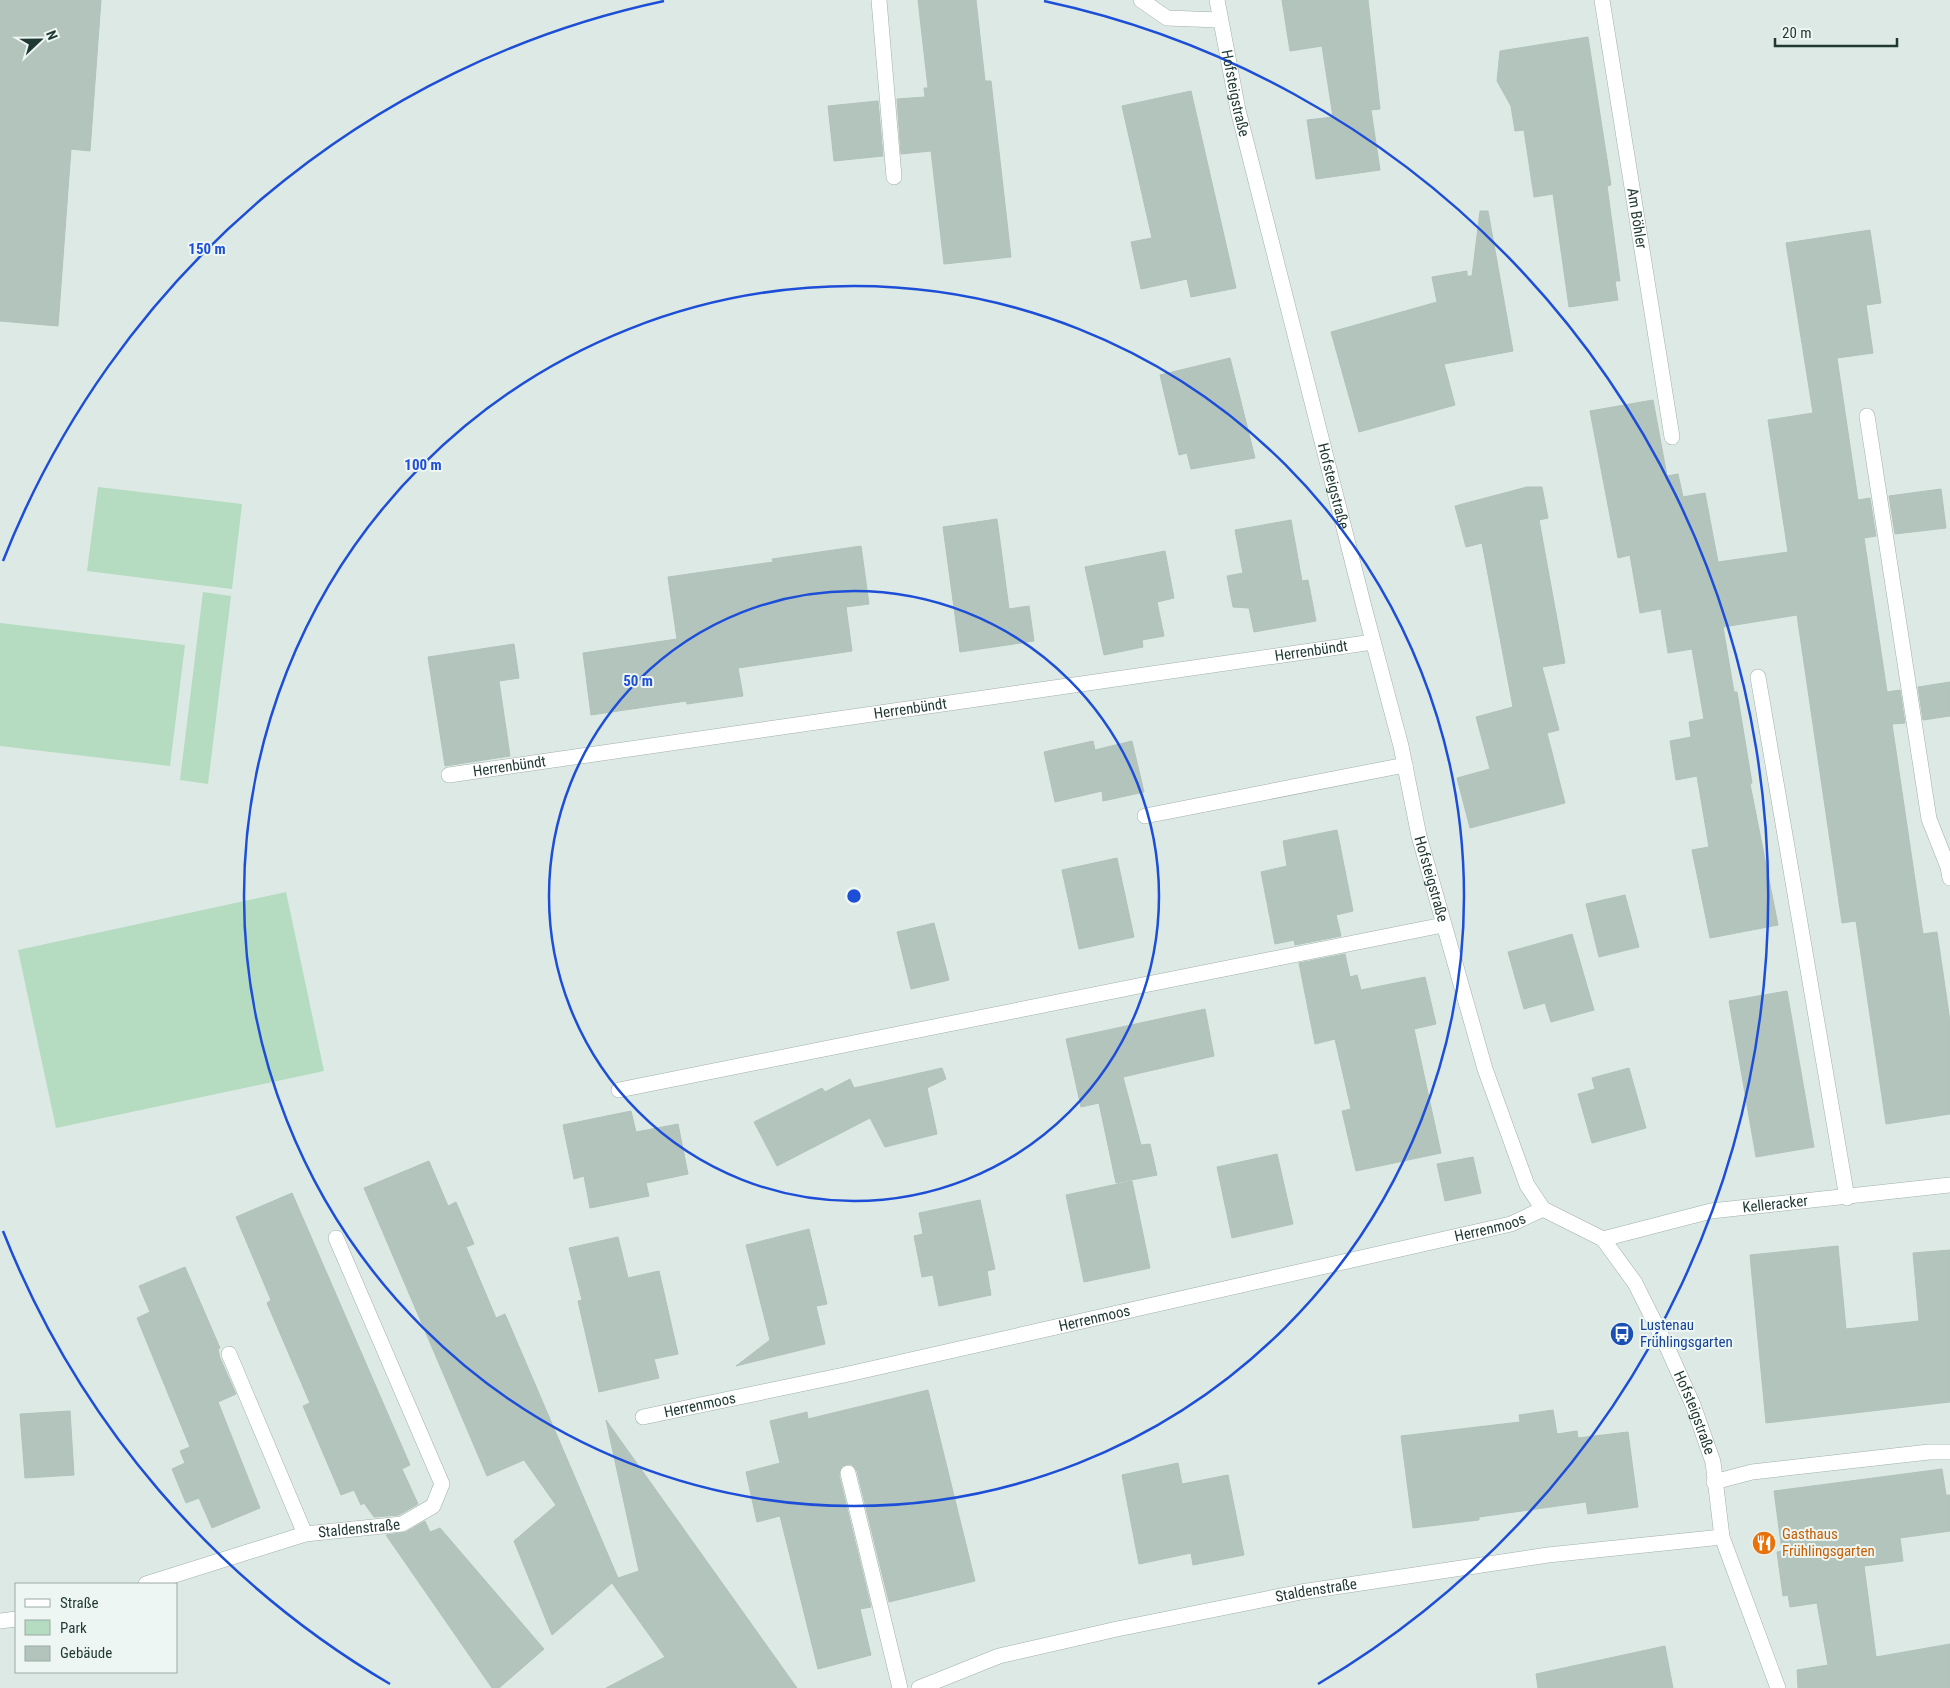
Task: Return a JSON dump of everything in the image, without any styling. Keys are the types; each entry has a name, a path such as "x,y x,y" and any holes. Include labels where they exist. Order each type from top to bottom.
{"street":[{"path":"879,0 894,177"},
{"path":"1141,0 1167,18 1219,20"},
{"name":"Hofsteigstraße","path":"1217,0 1219,20 1238,110 1405,765 1419,836 1488,1078 1527,1185 1543,1209 1603,1239 1635,1283 1668,1349 1693,1405 1713,1462 1722,1536 1778,1688"},
{"name":"Am Böhler","path":"1602,0 1672,437"},
{"path":"1867,416 1929,818 1948,867 1950,878"},
{"name":"Herrenbündt","path":"448,775 1373,642"},
{"path":"1758,677 1846,1198"},
{"path":"1145,816 1405,765"},
{"path":"619,1090 1443,925"},
{"name":"Kelleracker","path":"1603,1239 1711,1211 1846,1198 1950,1185"},
{"name":"Herrenmoos","path":"644,1417 844,1375 1511,1224 1543,1209"},
{"name":"Staldenstraße","path":"149,1583 305,1534 402,1524 433,1506 442,1484 336,1238"},
{"path":"229,1354 305,1534"},
{"path":"1714,1482 1752,1472 1929,1452 1950,1452"},
{"path":"848,1473 900,1688"},
{"name":"Staldenstraße","path":"919,1688 999,1656 1117,1629 1301,1592 1548,1555 1722,1536"},
{"path":"0,1621 15,1619"}],"green space":[{"path":"98,487 242,504 232,589 87,571"},
{"path":"203,592 231,596 208,784 180,780"},
{"path":"0,623 185,645 170,766 0,746"},
{"path":"286,892 324,1071 56,1128 18,950"}],"building":[{"path":"0,0 101,0 90,151 71,149 58,326 0,321"},
{"path":"918,0 976,0 985,81 991,81 1011,257 944,264 931,151 901,154 897,99 925,97 924,88 928,88"},
{"path":"1282,0 1368,0 1380,109 1371,110 1380,170 1316,179 1307,120 1333,117 1322,46 1290,51"},
{"path":"1588,37 1611,185 1607,186 1620,281 1615,281 1618,300 1569,307 1553,194 1534,197 1524,130 1515,131 1511,106 1497,81 1500,51"},
{"path":"1191,91 1236,288 1191,297 1187,279 1141,289 1131,242 1152,238 1122,106"},
{"path":"878,101 883,156 834,161 828,106"},
{"path":"1480,211 1488,211 1513,351 1444,364 1455,405 1359,432 1331,332 1437,302 1432,277 1467,271 1467,276 1472,276"},
{"path":"1870,230 1881,303 1866,305 1873,353 1837,358 1858,500 1870,498 1876,536 1864,538 1887,692 1900,690 1905,723 1892,724 1923,934 1937,932 1950,1021 1950,1114 1886,1124 1856,921 1842,923 1797,615 1723,627 1734,692 1737,692 1752,783 1750,784 1778,925 1710,938 1692,850 1709,847 1697,776 1676,780 1670,741 1691,737 1689,722 1704,719 1692,649 1668,653 1661,609 1640,613 1630,555 1618,558 1590,411 1653,400 1667,476 1678,474 1683,497 1705,493 1718,562 1788,552 1768,420 1813,413 1786,243"},
{"path":"1230,358 1255,458 1191,469 1187,453 1179,455 1160,375"},
{"path":"1527,487 1542,487 1548,518 1539,520 1565,663 1542,667 1559,730 1547,733 1565,803 1470,828 1457,778 1490,769 1476,717 1513,707 1482,543 1466,547 1455,506"},
{"path":"1941,489 1946,528 1895,534 1889,496"},
{"path":"997,519 1009,609 1029,606 1034,641 960,652 943,527"},
{"path":"1291,520 1302,581 1308,580 1316,621 1254,632 1249,608 1233,607 1227,576 1243,573 1235,530"},
{"path":"861,546 869,604 846,607 852,651 738,668 743,696 687,704 686,701 591,715 583,653 677,639 668,577 773,562 772,559"},
{"path":"1165,551 1174,598 1157,602 1164,636 1142,640 1143,647 1104,655 1085,567"},
{"path":"514,644 519,678 499,681 510,756 445,766 428,657"},
{"path":"1950,682 1950,716 1923,720 1918,687"},
{"path":"1093,741 1095,750 1132,741 1144,792 1103,801 1102,791 1055,802 1044,752"},
{"path":"1337,830 1353,911 1336,915 1341,936 1295,945 1294,940 1275,944 1261,872 1287,866 1283,841"},
{"path":"1117,858 1134,937 1079,949 1062,870"},
{"path":"1625,895 1639,947 1599,957 1586,904"},
{"path":"934,923 949,980 911,989 897,932"},
{"path":"1572,934 1594,1010 1551,1022 1545,1003 1524,1009 1508,952"},
{"path":"1345,954 1350,977 1357,975 1361,990 1425,977 1436,1024 1414,1029 1441,1153 1356,1171 1342,1111 1351,1109 1335,1039 1315,1044 1299,963"},
{"path":"1787,991 1814,1147 1756,1157 1729,1001"},
{"path":"1205,1009 1214,1056 1123,1077 1141,1145 1150,1144 1157,1175 1116,1183 1099,1103 1081,1107 1066,1039"},
{"path":"942,1068 946,1079 927,1088 937,1134 885,1147 870,1118 777,1166 754,1122 822,1088 825,1092 850,1079 854,1088"},
{"path":"1629,1068 1646,1128 1592,1143 1578,1094 1595,1089 1592,1078"},
{"path":"631,1111 636,1132 678,1124 688,1174 646,1183 649,1196 590,1208 584,1176 574,1179 563,1125"},
{"path":"1277,1154 1293,1224 1232,1238 1217,1167"},
{"path":"1473,1157 1481,1193 1445,1201 1437,1164"},
{"path":"429,1161 448,1206 456,1202 474,1244 466,1247 496,1318 505,1314 618,1578 639,1571 606,1420 797,1688 606,1688 665,1657 612,1583 552,1635 514,1541 556,1505 524,1460 487,1476 364,1188"},
{"path":"1132,1181 1150,1268 1084,1282 1066,1195"},
{"path":"292,1193 410,1465 402,1469 418,1504 399,1515 374,1517 364,1503 361,1505 354,1490 341,1495 303,1406 310,1403 267,1303 271,1300 236,1217"},
{"path":"980,1200 995,1269 987,1271 991,1295 939,1306 933,1275 922,1277 914,1236 923,1234 919,1213"},
{"path":"809,1229 827,1304 816,1306 825,1344 736,1366 770,1340 746,1245"},
{"path":"618,1237 628,1278 659,1271 678,1354 654,1359 659,1378 599,1392 578,1301 582,1300 569,1248"},
{"path":"1838,1246 1846,1329 1919,1321 1913,1253 1950,1250 1950,1402 1766,1423 1750,1255"},
{"path":"185,1267 220,1348 218,1349 220,1358 236,1394 218,1402 260,1508 212,1528 199,1498 186,1503 172,1469 185,1463 180,1451 190,1447 137,1318 150,1312 139,1286"},
{"path":"928,1390 975,1581 889,1602 857,1471 851,1464 842,1466 839,1475 871,1607 860,1609 871,1655 818,1669 780,1516 757,1522 746,1472 780,1463 770,1421 807,1412 808,1419"},
{"path":"1553,1410 1557,1434 1577,1431 1578,1438 1628,1432 1638,1507 1588,1514 1586,1502 1479,1517 1479,1520 1413,1528 1401,1436 1520,1422 1519,1415"},
{"path":"70,1411 74,1475 25,1478 20,1414"},
{"path":"1178,1463 1182,1484 1228,1475 1244,1555 1193,1565 1191,1553 1139,1564 1122,1475"},
{"path":"1942,1469 1946,1495 1950,1495 1950,1531 1900,1538 1903,1561 1864,1566 1876,1657 1950,1644 1950,1688 1798,1688 1797,1670 1828,1665 1817,1603 1790,1607 1788,1595 1783,1596 1777,1552 1782,1551 1774,1491"},
{"path":"425,1521 430,1532 440,1528 544,1649 499,1688 492,1688 386,1535 406,1532"},
{"path":"1665,1646 1673,1688 1538,1688 1536,1674"}],"place":[{"name":"Lustenau Frühlingsgarten","path":"1622,1334"},
{"name":"Gasthaus Frühlingsgarten","path":"1764,1543"}]}
